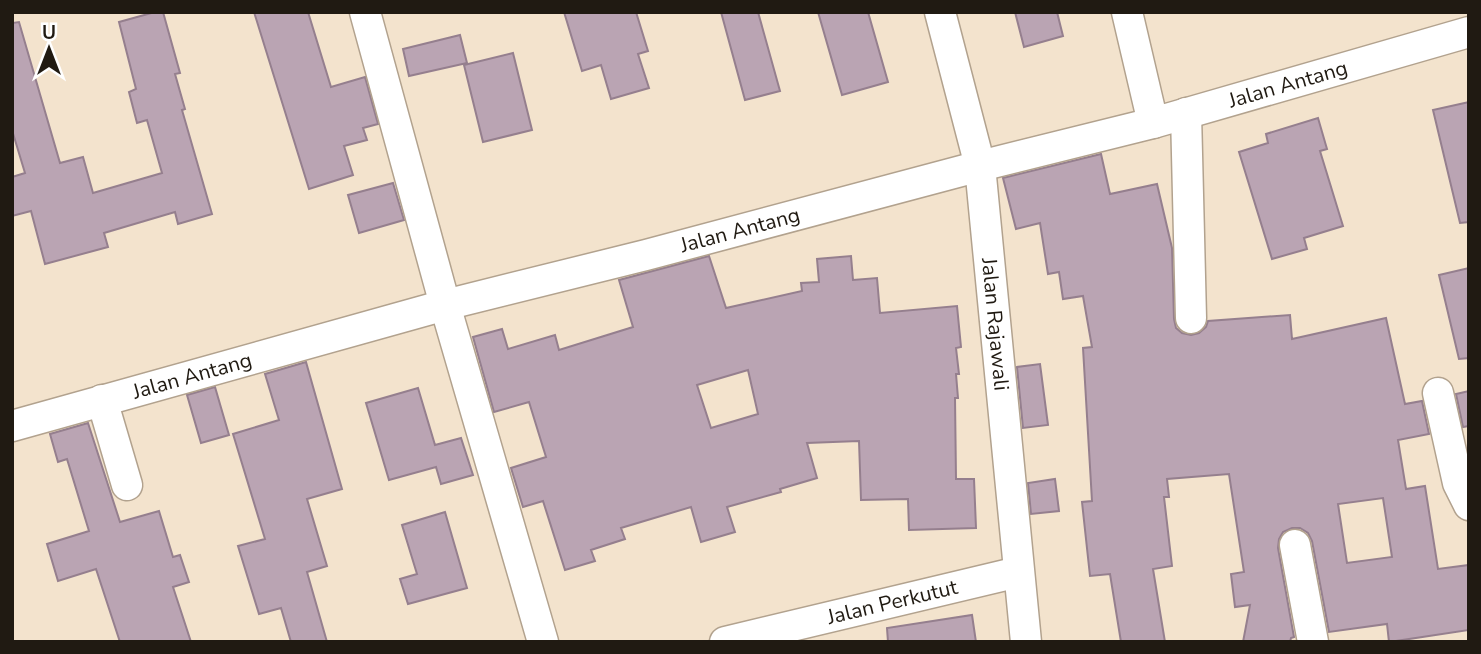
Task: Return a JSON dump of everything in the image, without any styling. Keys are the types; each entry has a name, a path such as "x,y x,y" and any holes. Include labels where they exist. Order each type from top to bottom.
{"street":[{"path":"365,12 445,305 542,642"},
{"name":"Jalan Rajawali","path":"940,12 980,166 1026,642"},
{"path":"1127,12 1153,123"},
{"name":"Jalan Antang","path":"12,426 445,305 1153,123 1459,26"},
{"path":"1186,113 1191,318"},
{"path":"1438,393 1458,483 1469,505"},
{"path":"102,400 127,485"},
{"path":"1295,545 1313,642"},
{"name":"Jalan Perkutut","path":"725,642 1018,572"}],"building":[{"path":"163,12 180,73 175,74 185,109 182,110 212,214 178,224 175,212 104,233 108,247 45,264 31,211 12,216 12,177 25,173 12,130 12,23 19,22 60,163 83,157 93,193 162,173 147,120 137,123 129,92 136,89 119,22"},
{"path":"254,12 308,12 331,87 365,77 378,124 363,128 367,140 344,146 353,175 309,189"},
{"path":"564,12 636,12 648,51 638,54 649,88 611,99 601,65 582,71"},
{"path":"721,12 758,12 780,91 745,100"},
{"path":"818,12 868,12 888,82 842,95"},
{"path":"1015,12 1057,12 1063,36 1024,47"},
{"path":"460,35 467,63 409,76 403,49"},
{"path":"513,53 532,130 483,142 464,65"},
{"path":"1469,102 1469,222 1460,223 1433,110"},
{"path":"1318,118 1327,149 1320,151 1343,226 1304,238 1307,249 1272,259 1239,152 1268,143 1266,134"},
{"path":"1101,154 1110,194 1157,184 1172,248 1174,319 1176,328 1182,333 1199,333 1208,321 1290,315 1292,339 1386,318 1405,404 1422,401 1429,434 1398,440 1406,489 1425,486 1438,569 1469,565 1469,630 1389,642 1387,624 1329,632 1312,541 1308,533 1300,528 1292,528 1283,532 1278,548 1294,637 1290,642 1243,642 1250,605 1235,607 1231,574 1244,572 1229,474 1167,479 1169,497 1164,497 1172,566 1153,569 1165,642 1121,642 1110,574 1090,576 1082,502 1092,501 1083,348 1092,347 1083,296 1063,299 1059,272 1048,274 1040,223 1016,229 1003,178","holes":["1383,498 1392,557 1347,563 1338,504"]},
{"path":"393,183 404,220 359,233 348,195"},
{"path":"709,256 726,308 802,291 801,283 819,282 817,259 851,256 853,280 877,278 880,313 957,306 961,347 956,348 959,374 956,374 958,398 955,398 956,479 974,479 976,528 909,530 908,499 861,500 859,441 807,443 817,478 780,489 781,492 727,507 735,532 701,542 691,507 621,528 625,539 591,550 595,561 565,570 543,501 523,507 511,468 546,457 529,402 494,412 473,337 502,329 508,349 555,335 559,350 633,327 619,280","holes":["748,370 758,414 711,428 697,385"]},
{"path":"1469,268 1469,358 1459,359 1439,275"},
{"path":"306,362 342,489 307,499 327,566 307,572 327,642 291,642 281,608 259,614 238,546 265,539 233,434 279,420 265,374"},
{"path":"1040,364 1048,425 1023,428 1017,367"},
{"path":"215,387 229,435 201,443 187,395"},
{"path":"418,388 435,445 461,438 473,475 441,484 436,467 389,480 366,403"},
{"path":"1469,391 1469,426 1463,427 1456,394"},
{"path":"88,423 120,522 159,511 173,557 180,555 189,582 173,587 191,642 120,642 96,569 58,581 47,544 89,531 67,459 58,462 50,434"},
{"path":"1055,479 1059,511 1031,514 1028,483"},
{"path":"445,512 467,588 408,604 400,579 417,574 402,525"},
{"path":"972,615 976,642 888,642 887,628"}]}
